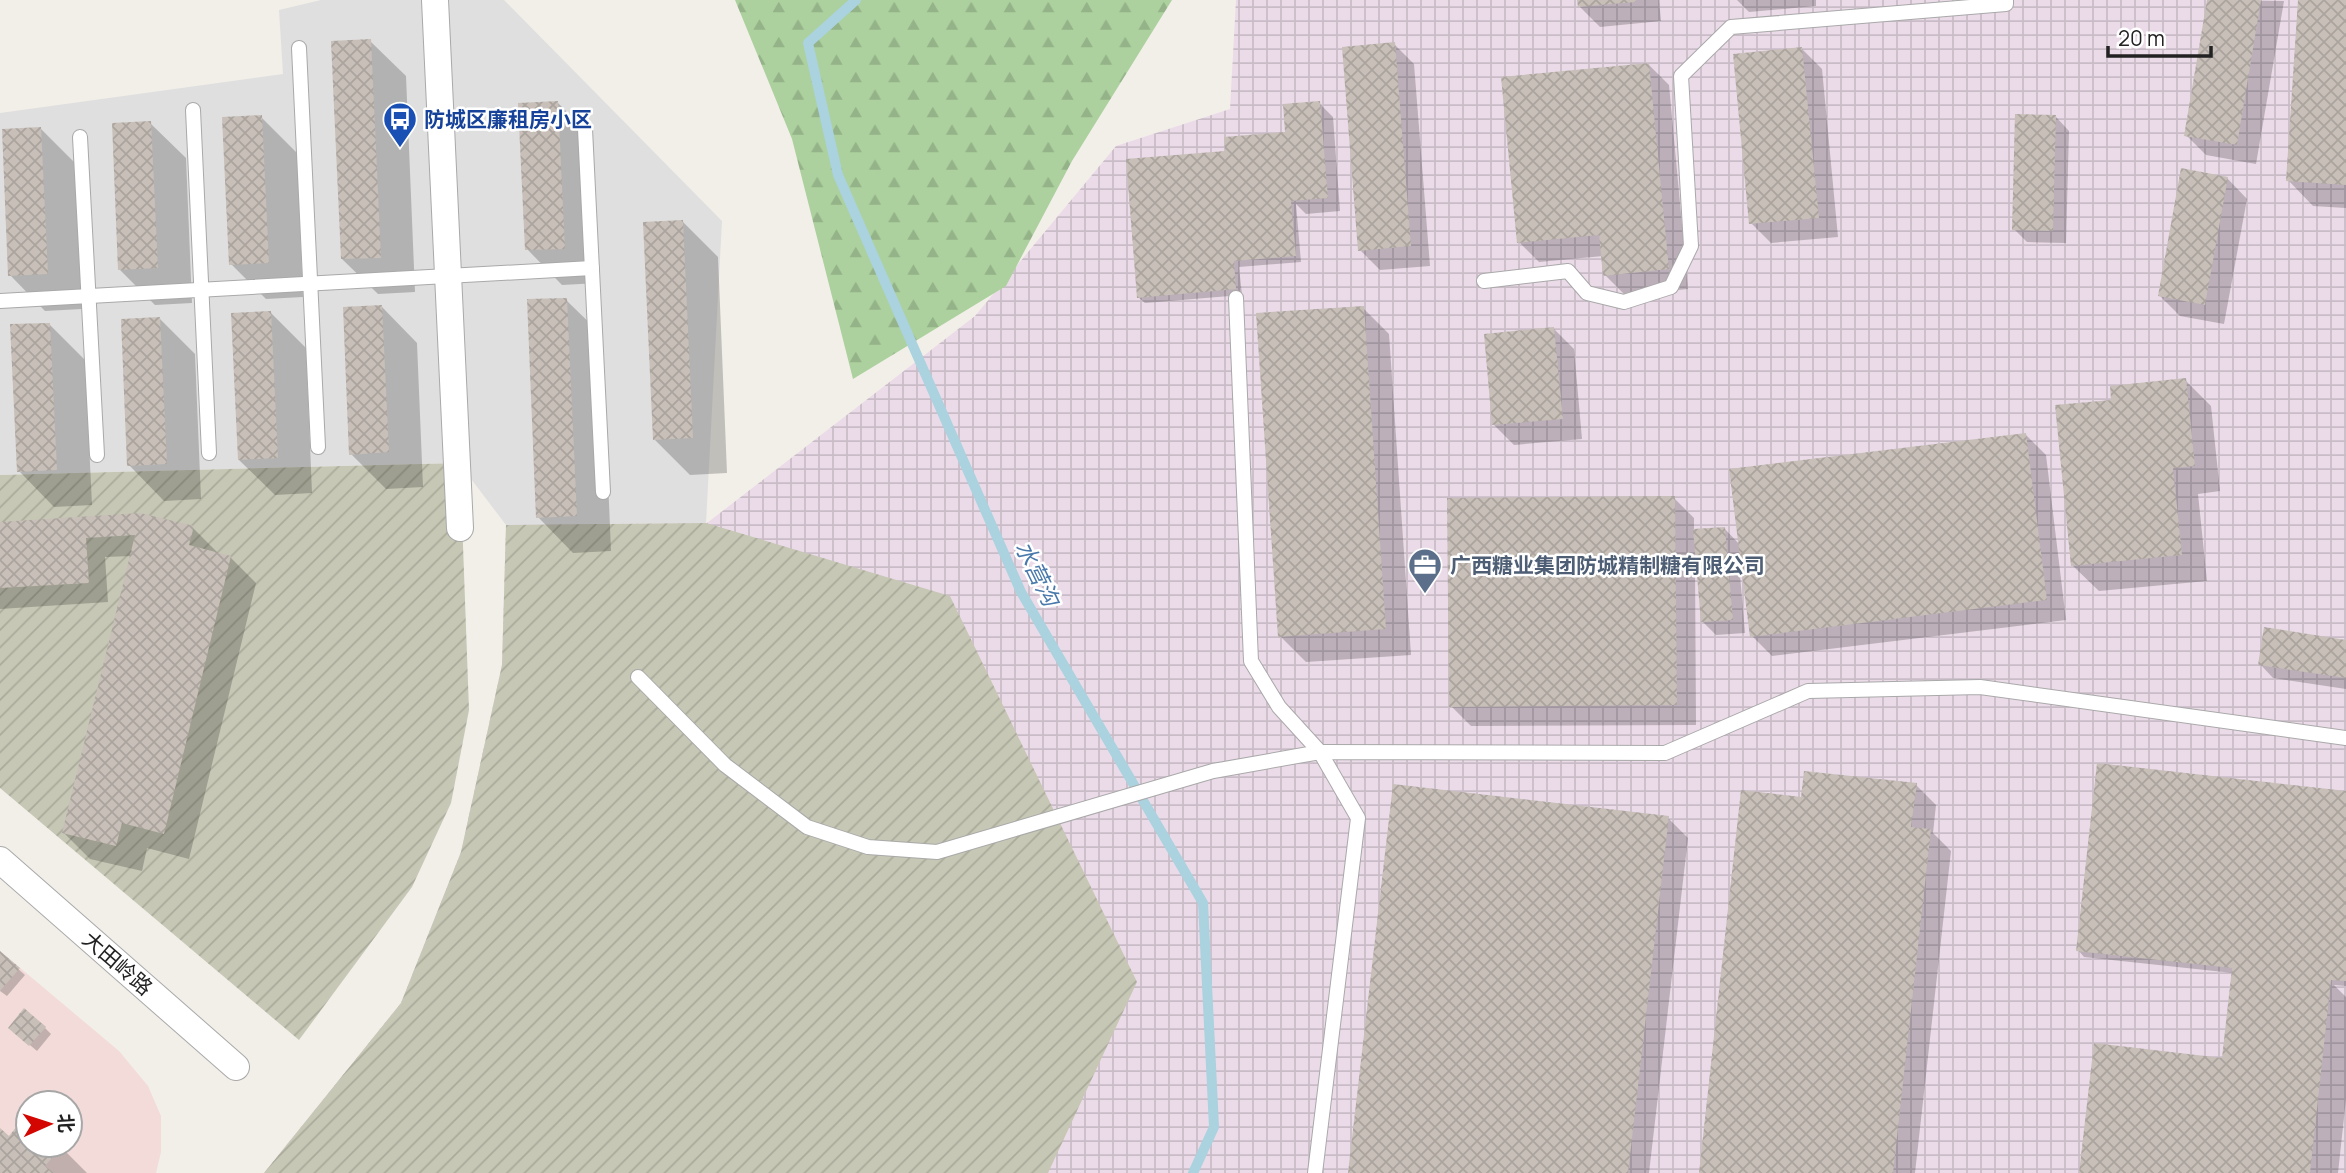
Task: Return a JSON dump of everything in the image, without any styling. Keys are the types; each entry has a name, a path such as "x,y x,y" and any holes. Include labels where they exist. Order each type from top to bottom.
{"street":[{"path":"435,0 460,528"},
{"name":"大田岭路","path":"0,860 236,1067"}],"lane":[{"path":"1484,281 1568,271 1587,293 1624,302 1671,287 1691,246 1681,76 1731,27 2006,5 2006,0"},
{"path":"299,48 318,447"},
{"path":"193,110 209,453"},
{"path":"585,129 603,492"},
{"path":"80,137 97,455"},
{"path":"0,300 592,268"},
{"path":"1236,298 1251,661 1279,707 1320,752 1358,818 1315,1173"},
{"path":"638,677 725,765 807,827 868,847 937,852 1213,771 1320,752 1665,752 1808,691 1980,687 2346,738"}],"shaded area":[{"path":"321,0 504,0 722,221 706,523 506,525 459,463 0,475 0,113 283,74 279,10"},
{"name":"广西糖业集团防城精制糖有限公司","path":"1236,0 2346,0 2346,1173 264,1173 401,1003 461,852 502,665 506,525 707,523 975,316 1116,146 1230,109"},
{"path":"460,463 469,710 451,803 412,887 299,1040 0,788 0,475"},
{"path":"706,523 950,596 1137,982 1048,1173 264,1173 401,1003 461,852 502,665 506,525"},
{"path":"0,951 119,1051 148,1086 161,1116 161,1152 156,1173 0,1173"}],"green space":[{"path":"735,0 1172,0 1072,161 1006,286 853,379 792,139"}],"building":[{"path":"1577,0 1636,0 1636,2 1578,7"},
{"path":"2207,0 2261,0 2237,145 2184,136"},
{"path":"2298,0 2346,0 2346,185 2286,181"},
{"path":"371,39 381,258 341,259 331,41"},
{"path":"1395,42 1411,246 1358,251 1342,47"},
{"path":"1802,47 1819,218 1749,224 1733,54"},
{"path":"1649,63 1669,269 1603,276 1599,235 1517,243 1501,77"},
{"path":"558,101 565,249 525,250 518,103"},
{"path":"1320,101 1328,198 1291,201 1296,256 1234,261 1236,289 1137,298 1126,159 1225,151 1224,137 1285,132 1283,104"},
{"path":"2015,114 2056,115 2053,231 2012,230"},
{"path":"262,115 269,263 229,265 222,117"},
{"path":"151,121 158,268 118,270 112,123"},
{"path":"41,127 48,274 8,276 2,129"},
{"path":"2181,168 2228,177 2205,305 2158,296"},
{"path":"683,220 693,438 653,440 643,222"},
{"path":"567,298 577,516 536,518 527,299"},
{"path":"382,305 389,452 349,455 343,307"},
{"path":"1364,306 1386,629 1278,637 1256,313"},
{"path":"271,311 278,458 238,460 231,313"},
{"path":"160,317 167,464 127,466 121,319"},
{"path":"50,323 57,470 17,472 10,324"},
{"path":"1554,327 1563,419 1492,425 1484,334"},
{"path":"2186,378 2195,466 2173,468 2182,555 2071,566 2055,405 2111,400 2110,386"},
{"path":"2026,433 2047,600 1750,637 1729,469"},
{"path":"1675,496 1677,705 1449,707 1447,498"},
{"path":"140,513 194,526 189,545 231,556 164,834 122,823 116,846 62,833 135,535 86,538 89,583 0,588 0,522"},
{"path":"1725,527 1733,620 1701,622 1693,529"},
{"path":"2264,627 2346,640 2346,678 2258,665"},
{"path":"2097,763 2346,791 2346,981 2331,980 2310,1173 2079,1173 2094,1043 2222,1058 2232,968 2076,951"},
{"path":"1804,771 1917,783 1911,827 1931,829 1893,1173 1699,1173 1741,790 1801,797"},
{"path":"1393,784 1669,816 1628,1173 1348,1173"},
{"path":"0,951 20,968 0,991"},
{"path":"24,1008 46,1027 29,1046 8,1028"},
{"path":"0,1128 9,1136 14,1130 14,1159 51,1159 45,1166 54,1173 0,1173"}],"waterway":[{"name":"水营沟","path":"856,0 808,43 838,175 1021,592 1203,903 1214,1127 1193,1173"}],"place":[{"name":"防城区廉租房小区","path":"400,149"},
{"name":"广西糖业集团防城精制糖有限公司","path":"1425,595"}]}
